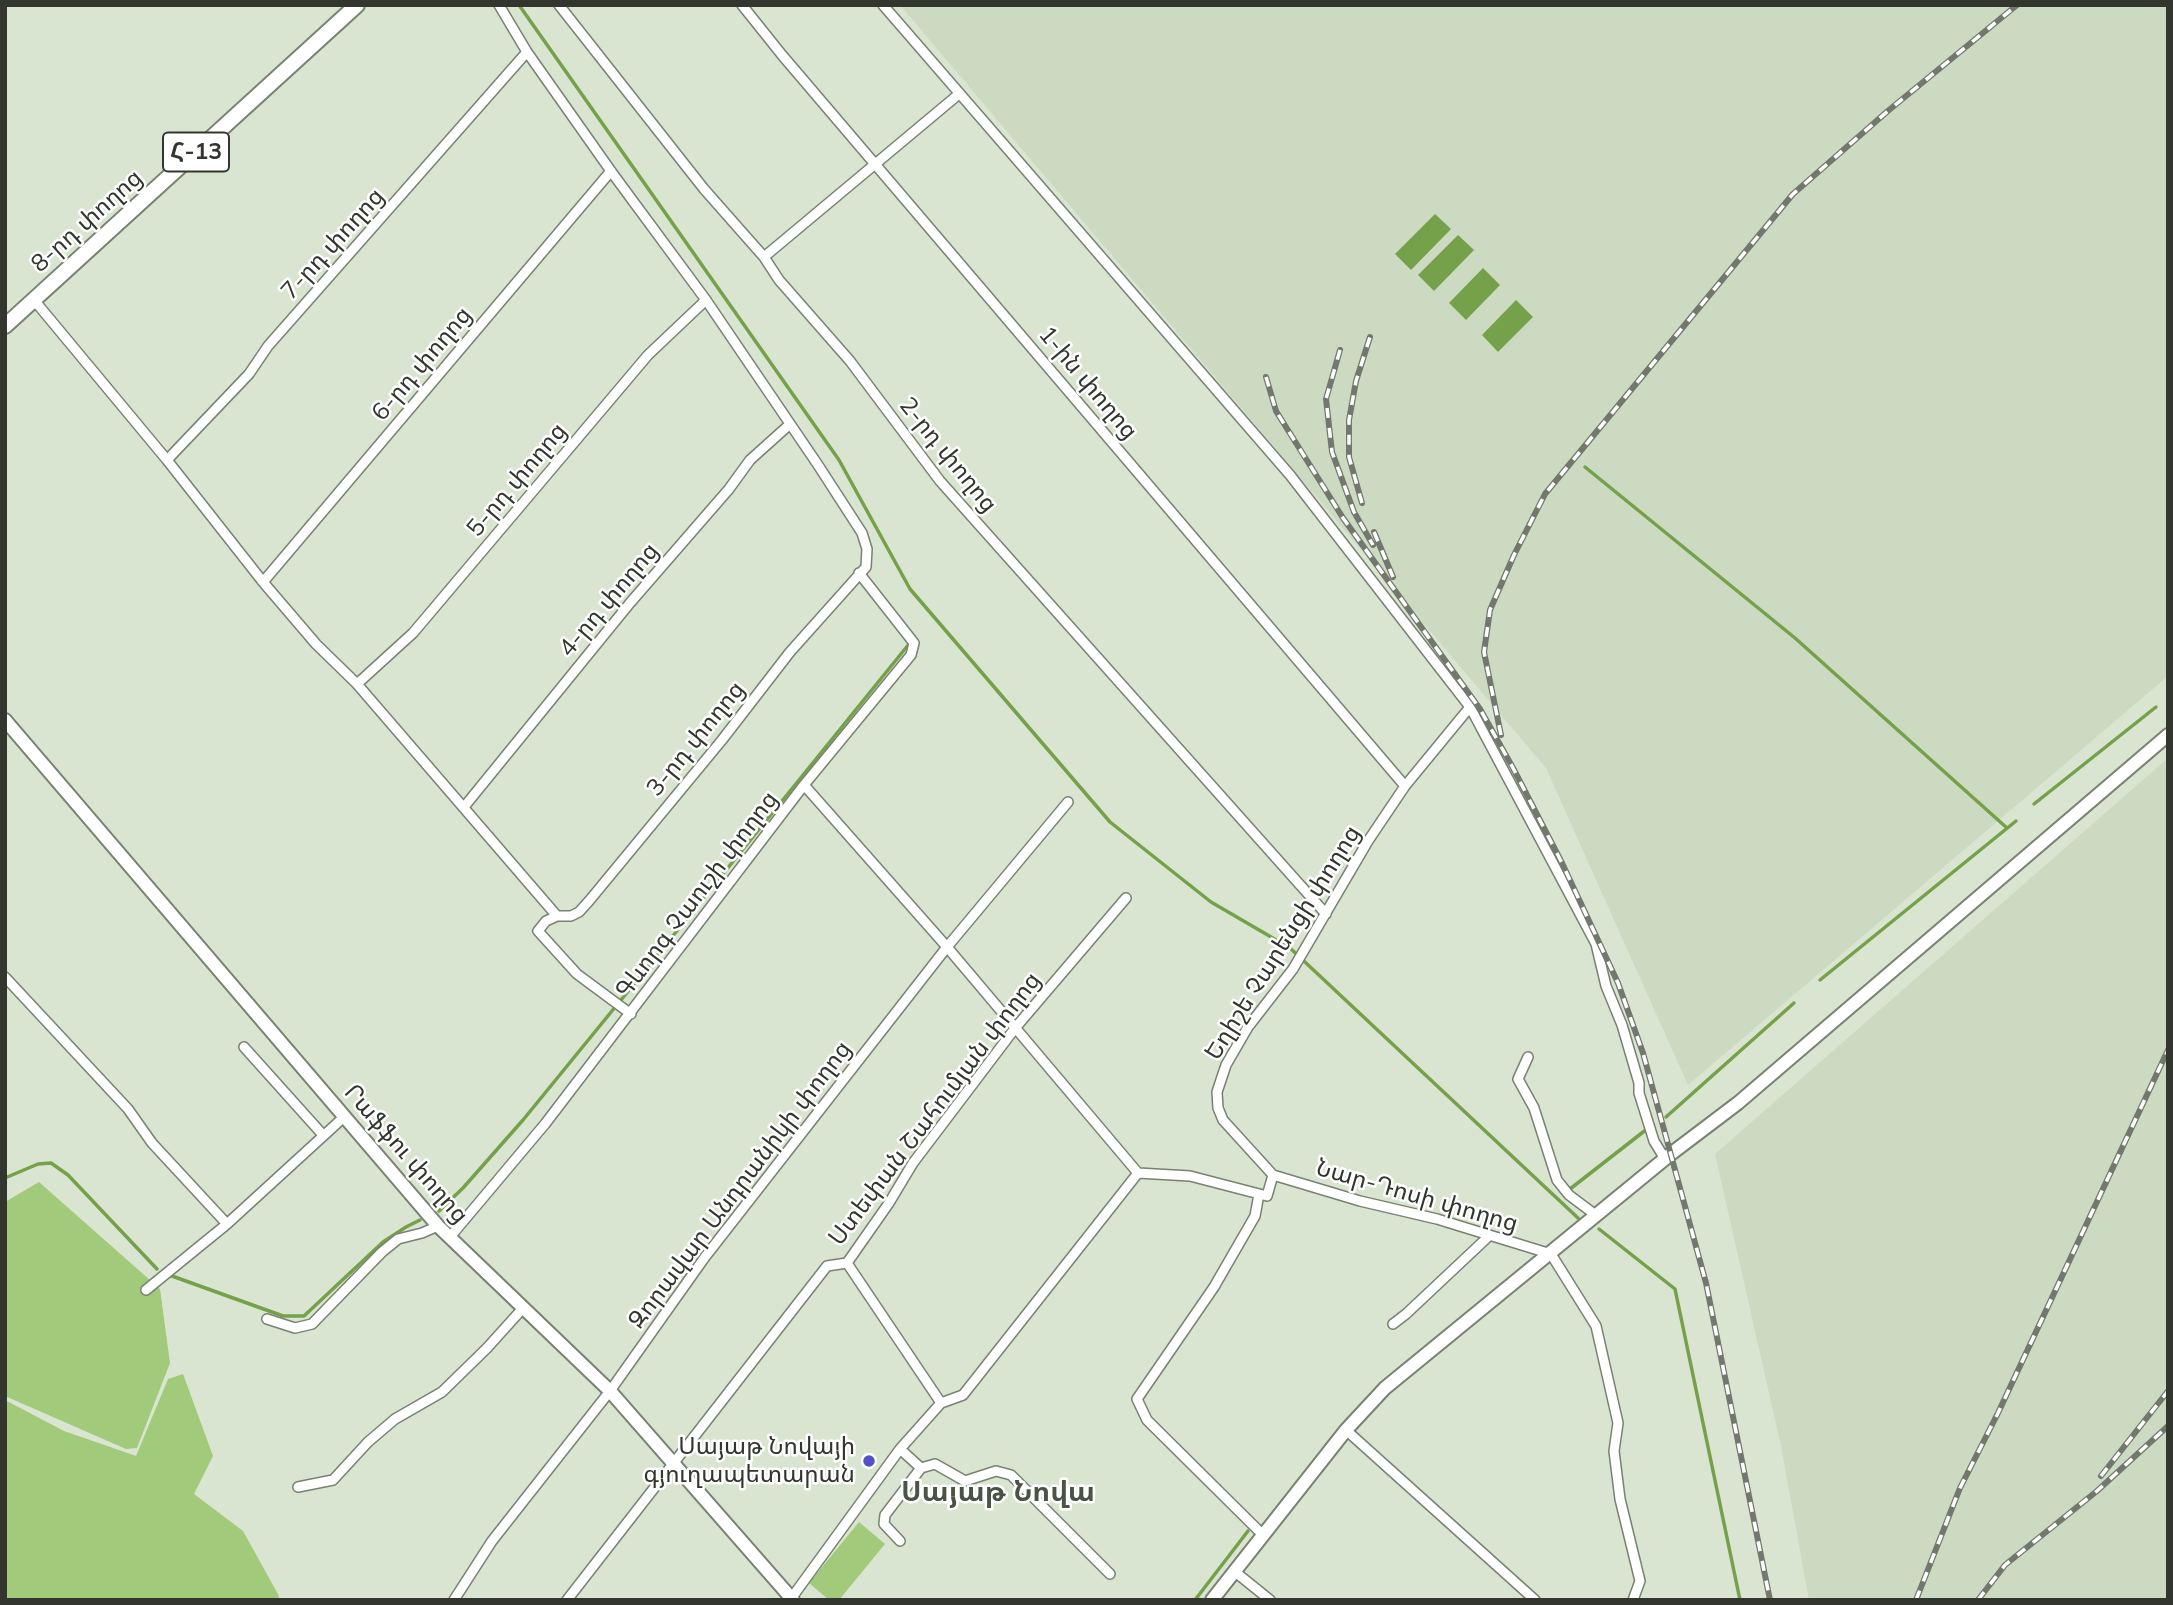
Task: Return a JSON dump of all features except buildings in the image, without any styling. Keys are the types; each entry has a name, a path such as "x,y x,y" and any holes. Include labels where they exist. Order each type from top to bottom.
{"main road":[{"name":"8-րդ փողոց","path":"34,300 357,5"},
{"name":"Հ-13","path":"5,326 34,300"},
{"name":"Րաֆֆու փողոց","path":"5,720 438,1226 610,1391 791,1599"},
{"path":"1212,1600 1346,1430 1385,1388 1665,1159 1738,1103 2168,734"}],"street":[{"path":"499,5 527,52 706,300 862,533 867,549 866,567 859,573"},
{"name":"2-րդ փողոց","path":"559,5 704,189 850,361 940,481 1326,914"},
{"name":"1-ին փողոց","path":"742,5 1405,786"},
{"path":"883,5 1290,475 1470,706 1596,944 1606,986 1622,1025 1654,1140 1665,1159"},
{"name":"7-րդ փողոց","path":"167,460 249,374 268,346 527,52"},
{"path":"764,257 959,94"},
{"name":"6-րդ փողոց","path":"263,582 611,171"},
{"path":"34,300 167,460 263,582 316,644 357,684 557,916 546,921 538,931 577,974 631,1014"},
{"name":"5-րդ փողոց","path":"357,684 412,633 648,355 706,300"},
{"name":"4-րդ փողոց","path":"464,807 630,603 729,489 750,460 789,425"},
{"name":"Գևորգ Չաուշի փողոց","path":"450,1237 545,1124 804,785 911,655 914,643 859,573"},
{"name":"3-րդ փողոց","path":"557,916 571,916 589,901 722,740 790,652 859,573"},
{"name":"Եղիշե Չարենցի փողոց","path":"1273,1175 1223,1120 1218,1108 1217,1092 1226,1065 1248,1027 1304,952 1368,841 1405,786 1470,706"},
{"path":"804,785 1016,1027 1138,1173 1190,1176 1267,1196 1273,1175"},
{"name":"Զորավար Անդրանիկի փողոց","path":"454,1600 492,1541 610,1391 705,1257 947,947 1068,803"},
{"name":"Ստեփան Շահումյան փողոց","path":"567,1600 827,1266 847,1263 913,1163 1016,1027 1126,898"},
{"path":"5,977 128,1109 152,1143 228,1224"},
{"path":"244,1046 323,1135"},
{"path":"1528,1057 1518,1079 1534,1108 1557,1180 1569,1195 1597,1216"},
{"path":"146,1290 228,1224 344,1117"},
{"path":"791,1599 900,1449 941,1403 963,1395 1138,1173"},
{"name":"Նար-Դոսի փողոց","path":"1273,1175 1360,1201 1437,1219 1551,1254"},
{"path":"1259,1194 1255,1216 1214,1287 1137,1399 1147,1420 1264,1535"},
{"path":"267,1319 295,1328 312,1324 398,1239 438,1226"},
{"path":"1393,1324 1489,1236"},
{"path":"1551,1254 1596,1326 1618,1423 1614,1451 1620,1499 1640,1581 1633,1600"},
{"path":"847,1263 941,1403"},
{"path":"298,1487 332,1480 394,1419 442,1392 524,1307"},
{"path":"1346,1430 1535,1600"},
{"path":"900,1449 921,1468"},
{"path":"900,1541 884,1524 885,1515 921,1468 935,1464 965,1481 996,1471 1011,1475 1110,1574"},
{"path":"1234,1571 1270,1600"}],"shaded area":[{"path":"900,5 2168,5 2168,676 1688,1085 1546,768"},
{"path":"1435,214 1451,229 1411,270 1395,254"},
{"path":"1458,235 1474,250 1434,291 1418,275"},
{"path":"1483,268 1500,285 1466,320 1449,303"},
{"path":"1516,300 1533,317 1498,352 1482,335"},
{"path":"2168,758 2168,1600 1809,1600 1781,1446 1715,1154"},
{"path":"39,1182 160,1289 170,1363 137,1448 126,1449 5,1396 5,1202"},
{"path":"183,1374 213,1456 194,1494 243,1531 279,1596 278,1600 5,1600 5,1400 64,1431 136,1456 168,1379"},
{"path":"859,1522 885,1544 839,1600 829,1600 809,1583"}],"waterway":[{"path":"519,5 839,460 910,589 1110,822 1211,902 1290,948 1578,1218"},
{"path":"1585,467 1795,638 2007,828"},
{"path":"621,1000 909,644"},
{"path":"2034,804 2156,707"},
{"path":"1820,980 2016,821"},
{"path":"1666,1117 1794,1003"},
{"path":"439,1211 523,1120 616,1006"},
{"path":"1570,1189 1647,1129"},
{"path":"5,1178 38,1164 51,1163 68,1175 157,1269"},
{"path":"172,1276 283,1316 304,1316 383,1242 420,1220"},
{"path":"1599,1229 1675,1289 1740,1600"},
{"path":"1195,1600 1248,1531"}],"railway":[{"path":"1501,735 1484,652 1490,610 1545,494 1793,194 1889,110 2017,5"},
{"path":"1362,503 1349,457 1349,420 1356,381 1370,337"},
{"path":"1340,350 1326,399 1332,452 1354,512 1373,545"},
{"path":"1266,377 1276,411 1343,518 1480,709 1562,863 1618,983 1643,1053 1706,1283 1770,1600"},
{"path":"1374,532 1393,577"},
{"path":"1916,1600 1960,1488 1998,1413 2168,1050"},
{"path":"2101,1476 2168,1391"},
{"path":"1978,1600 2005,1565 2097,1491 2168,1426"}],"place":[{"name":"Սայաթ Նովայի գյուղապետարան","path":"869,1461"}],"district":[{"name":"Սայաթ Նովա","path":"998,1493"}]}
